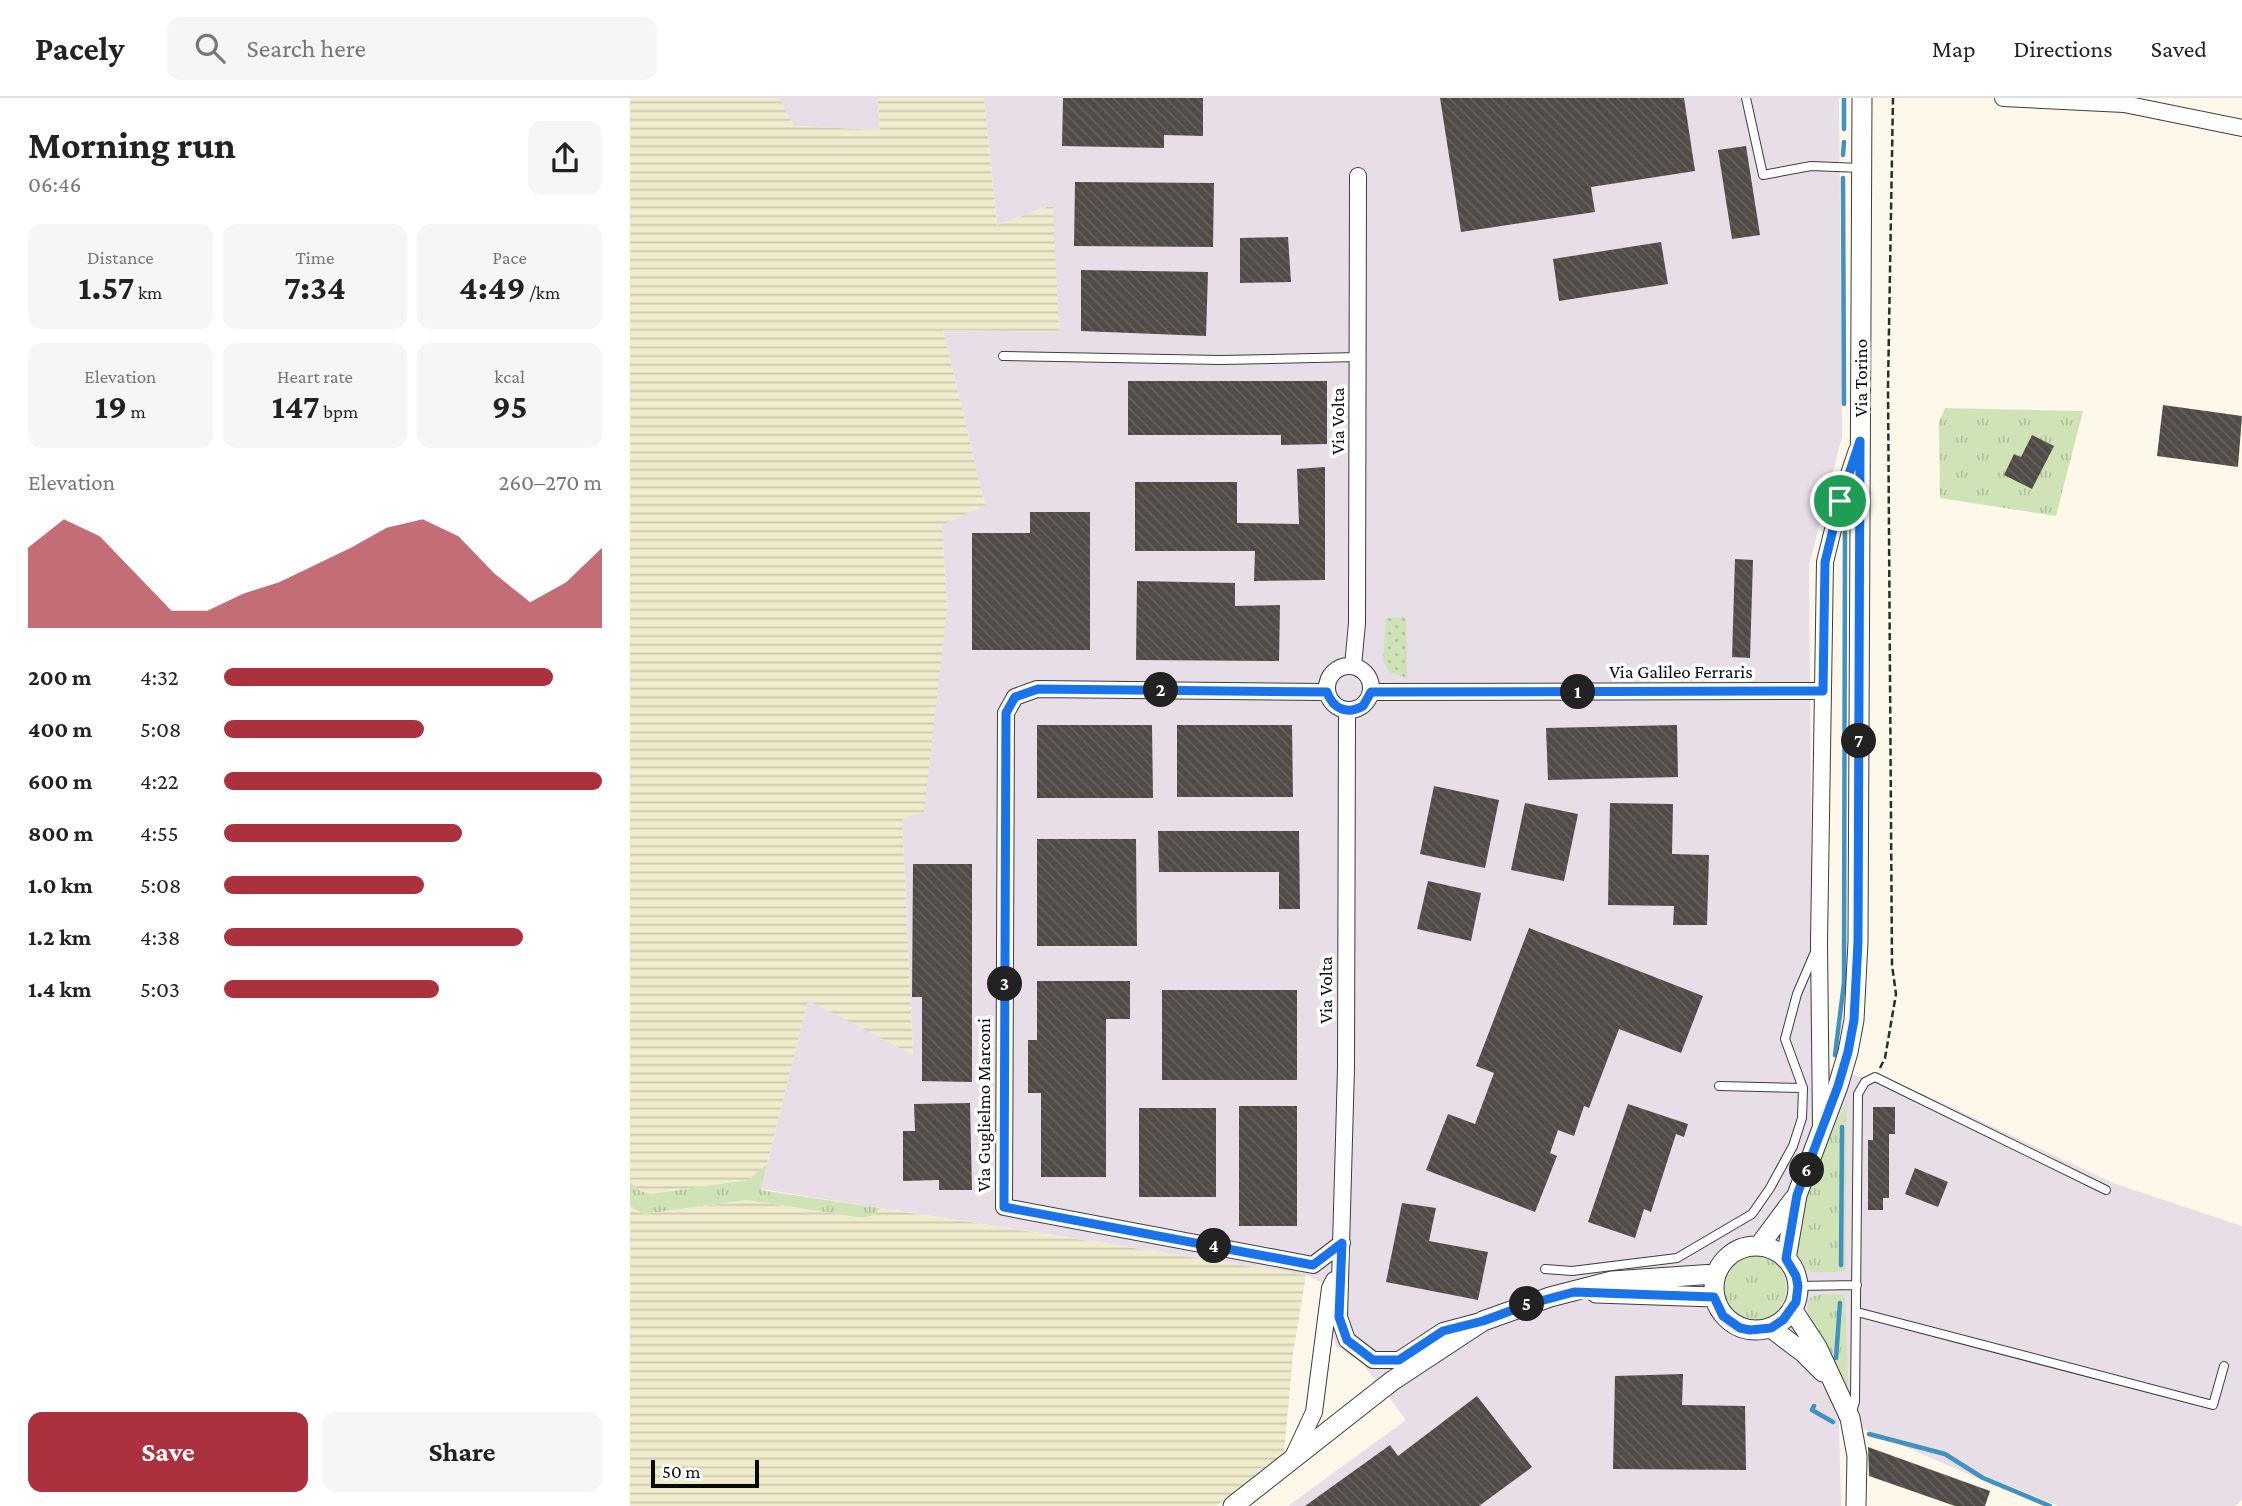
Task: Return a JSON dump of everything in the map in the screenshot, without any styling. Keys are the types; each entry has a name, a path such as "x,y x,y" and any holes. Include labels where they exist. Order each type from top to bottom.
{"street":[{"name":"Via Torino","path":"1786,1259 1797,1195 1838,1086 1854,1020 1858,929 1862,98"},
{"path":"2003,98 2124,104 2242,128"},
{"name":"Via Volta","path":"1353,666 1357,623 1358,176"},
{"path":"1821,1133 1819,943 1825,562 1840,501 1860,441"},
{"path":"1353,666 1367,675 1371,692 1363,706 1347,710 1332,702 1327,692 1328,682 1336,670 1353,666"},
{"name":"Via Guglielmo Marconi","path":"1327,692 1038,689 1015,697 1006,713 1004,1207 1313,1265 1342,1243"},
{"name":"Via Galileo Ferraris","path":"1371,692 1823,691"},
{"name":"Via Volta","path":"1347,710 1346,1068 1339,1317 1347,1340 1373,1360 1399,1360 1443,1331 1483,1321"},
{"name":"Via Torino","path":"1759,1246 1797,1195"},
{"path":"1759,1246 1779,1252 1786,1259 1792,1267 1798,1286 1793,1309 1783,1320 1771,1328 1750,1330 1740,1328 1723,1316 1714,1297 1715,1274 1732,1252 1759,1246"},
{"name":"Via Volta","path":"1292,1459 1314,1412 1330,1288 1341,1269"},
{"path":"1233,1506 1392,1381 1483,1321 1529,1304 1612,1281 1715,1274"},
{"path":"1574,1292 1714,1297"},
{"path":"1793,1309 1817,1347 1850,1418 1857,1455 1856,1506"},
{"path":"1771,1328 1804,1353 1836,1390"}],"lane":[{"path":"1746,98 1763,175 1811,166 1861,168"},
{"path":"1003,356 1221,360 1358,357"},
{"path":"1545,1269 1572,1271 1677,1258 1752,1214 1793,1146 1802,1118 1802,1088 1784,1039 1797,994 1819,943"},
{"path":"1850,1418 1855,1402 1858,1094 1865,1082 1875,1077 2106,1190"},
{"path":"1719,1086 1802,1088"},
{"path":"1798,1286 1857,1285"},
{"path":"1857,1312 2213,1405 2224,1366"}],"path":[{"path":"1875,1077 1885,1058 1896,994 1892,965 1888,537 1893,98"}],"shaded area":[{"path":"630,98 779,98 794,126 880,130 878,98 984,98 997,225 1053,205 1059,332 943,330 985,505 942,525 947,609 924,812 902,818 913,1055 808,1000 767,1164 749,1180 651,1194 640,1191 630,1182"},
{"path":"779,98 878,98 880,130 794,126"},
{"path":"984,98 1839,98 1842,437 1809,565 1813,1064 1921,1093 2113,1183 2242,1226 2242,1500 2235,1506 2059,1506 2002,1483 1998,1487 1864,1429 1839,1422 1841,1506 1288,1506 1406,1420 1362,1363 1336,1346 1327,1316 1328,1286 1306,1275 761,1189 808,999 913,1054 902,818 947,609 942,525 985,505 943,330 1059,332 1052,205 997,225"},
{"path":"747,1200 862,1218 874,1215 880,1208 1306,1275 1293,1354 1284,1454 1216,1506 630,1506 630,1206 643,1214"}],"green space":[{"path":"1945,408 2083,411 2056,516 1940,498 1939,422"},
{"path":"1406,617 1407,678 1389,672 1383,661 1386,618"},
{"path":"1847,1099 1845,1271 1815,1272 1807,1269 1799,1257 1797,1238 1810,1187"},
{"path":"767,1164 761,1190 880,1208 874,1215 862,1218 747,1200 643,1214 630,1206 630,1182 640,1191 651,1194 748,1180"},
{"path":"1752,1254 1765,1257 1776,1264 1783,1275 1786,1288 1783,1301 1776,1312 1765,1319 1752,1322 1739,1319 1728,1312 1721,1301 1718,1288 1721,1275 1728,1264 1739,1257"},
{"path":"1845,1295 1848,1386 1828,1355 1808,1313 1808,1303 1812,1297"}],"building":[{"path":"1063,98 1203,98 1203,136 1164,135 1164,148 1062,146"},
{"path":"1440,98 1684,98 1695,171 1591,187 1595,212 1461,232"},
{"path":"1746,146 1760,235 1732,239 1718,150"},
{"path":"1075,182 1214,183 1213,247 1074,246"},
{"path":"1288,237 1291,282 1240,283 1240,238"},
{"path":"1661,242 1668,284 1559,301 1553,259"},
{"path":"1081,270 1208,272 1206,336 1081,331"},
{"path":"1128,381 1327,381 1327,444 1281,445 1281,435 1128,435"},
{"path":"2163,405 2242,416 2238,467 2157,456"},
{"path":"2032,435 2054,446 2032,489 2004,475 2014,454 2021,457"},
{"path":"1325,467 1325,580 1254,581 1255,551 1135,551 1135,482 1237,482 1237,523 1299,524 1297,469"},
{"path":"1030,512 1090,512 1090,650 972,650 972,533 1030,533"},
{"path":"1735,559 1753,560 1750,658 1732,657"},
{"path":"1137,581 1235,583 1235,606 1280,605 1279,661 1136,660"},
{"path":"1037,725 1152,725 1153,798 1037,798"},
{"path":"1177,725 1292,725 1293,797 1177,797"},
{"path":"1677,725 1678,777 1548,780 1546,728"},
{"path":"1434,786 1499,800 1485,868 1420,854"},
{"path":"1525,803 1578,814 1564,881 1511,870"},
{"path":"1610,803 1673,804 1672,854 1709,855 1707,925 1673,925 1674,906 1608,905"},
{"path":"1158,831 1299,831 1300,909 1279,909 1279,872 1159,872"},
{"path":"1037,839 1136,839 1137,946 1037,946"},
{"path":"913,864 972,864 972,1082 922,1081 922,997 912,997"},
{"path":"1428,881 1481,893 1471,941 1417,929"},
{"path":"1529,928 1703,996 1681,1053 1619,1029 1589,1108 1584,1106 1574,1136 1558,1130 1550,1153 1557,1156 1535,1212 1426,1170 1448,1114 1475,1124 1494,1073 1476,1066"},
{"path":"1037,981 1130,981 1130,1019 1106,1019 1106,1177 1041,1177 1041,1093 1028,1093 1028,1040 1037,1040"},
{"path":"1162,990 1297,990 1297,1080 1162,1080"},
{"path":"970,1103 972,1190 939,1190 939,1180 903,1181 903,1131 915,1131 914,1104"},
{"path":"1628,1104 1688,1124 1684,1137 1676,1134 1651,1212 1644,1209 1635,1238 1588,1222"},
{"path":"1239,1106 1297,1106 1297,1226 1239,1226"},
{"path":"1873,1107 1895,1107 1895,1134 1889,1134 1889,1198 1883,1198 1883,1210 1868,1210 1868,1140 1873,1140"},
{"path":"1139,1108 1216,1108 1216,1197 1139,1197"},
{"path":"1915,1168 1948,1182 1938,1207 1905,1194"},
{"path":"1402,1203 1436,1208 1429,1241 1488,1252 1478,1300 1386,1282"},
{"path":"1683,1374 1682,1405 1745,1406 1746,1470 1613,1469 1615,1376"},
{"path":"1477,1396 1532,1467 1479,1506 1305,1506 1390,1445 1398,1456"},
{"path":"1868,1447 1990,1491 1985,1506 1955,1506 1869,1476"}],"waterway":[{"path":"1844,98 1844,129"},
{"path":"1843,155 1844,142"},
{"path":"1843,178 1844,404"},
{"path":"1835,1055 1844,983 1845,521"},
{"path":"1841,1265 1842,1127"},
{"path":"1836,1358 1840,1303"},
{"path":"1814,1406 1812,1410 1833,1422"},
{"path":"1869,1434 1945,1454 1983,1478 2050,1506"}],"route":[{"path":"1860,441 1858,942 1854,1020 1838,1086 1797,1195 1786,1259 1796,1276 1798,1294 1793,1309 1783,1320 1771,1328 1750,1330 1740,1328 1723,1316 1714,1297 1574,1292 1443,1331 1399,1360 1373,1360 1347,1340 1339,1317 1342,1243 1313,1265 1004,1207 1006,713 1015,697 1038,689 1327,692 1337,707 1351,711 1363,706 1371,692 1823,691 1825,562 1840,501 1860,441"}]}
